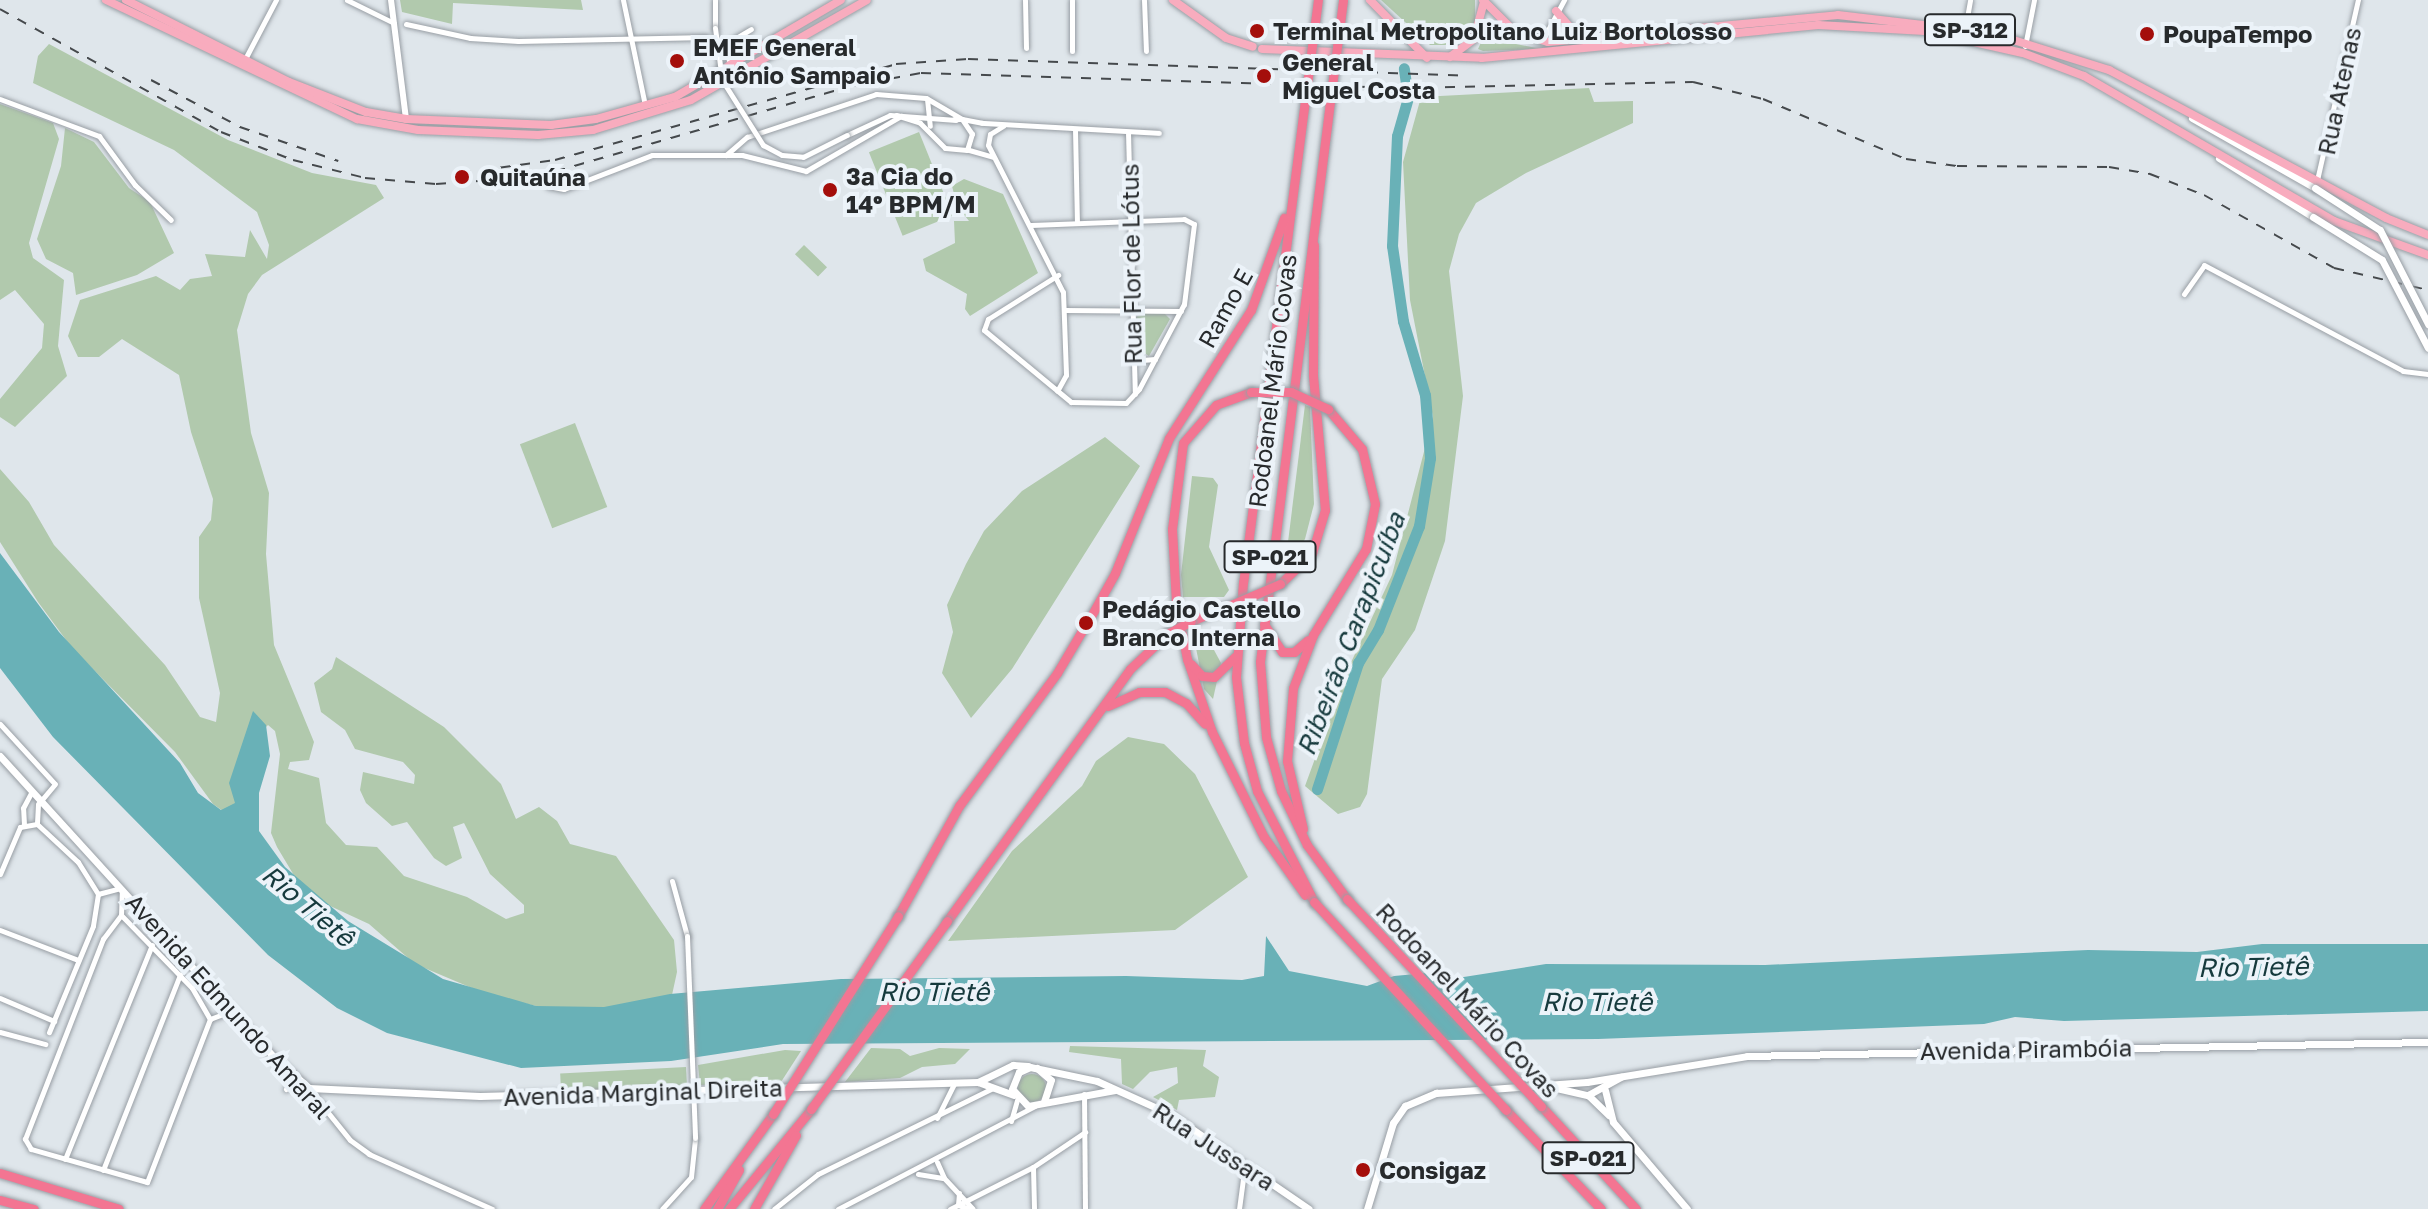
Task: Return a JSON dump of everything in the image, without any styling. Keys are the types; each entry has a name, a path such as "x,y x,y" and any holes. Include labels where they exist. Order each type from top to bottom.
{"highway":[{"name":"Rodoanel Mário Covas","path":"1318,0 1291,196 1236,654 1238,704 1251,769 1266,815 1297,880 1314,902 1601,1209"},
{"name":"Rodoanel Mário Covas","path":"1343,0 1315,195 1263,622 1260,662 1266,737 1281,791 1307,845 1347,899 1636,1209"},
{"path":"729,1209 809,1112 1137,660 1167,634 1191,621 1280,584 1312,553 1325,510 1312,350 1315,195"},
{"name":"Ramo E","path":"1090,618 1115,573 1173,430 1251,310 1291,196"},
{"path":"1297,880 1264,837 1212,732 1187,659 1172,548 1179,454 1205,413 1251,392 1291,392 1328,409 1362,449 1375,504 1366,549 1313,635 1293,688 1286,736 1291,785 1307,845"},
{"path":"1263,622 1282,652 1294,652 1313,635"},
{"path":"717,1209 759,1136 898,916 959,806 1057,673 1083,629"},
{"path":"1187,659 1202,676 1214,677 1236,654"},
{"path":"1101,711 1139,692 1165,692 1186,703 1212,732"},
{"path":"754,1209 809,1112"},
{"path":"704,1209 759,1136"},
{"path":"0,1173 119,1209"},
{"path":"0,1200 34,1209"}],"main road":[{"path":"106,0 335,112 378,125 576,133 703,96 867,0"},
{"path":"126,0 345,106 406,119 566,124 645,106 696,88 841,0"},
{"path":"1173,0 1226,38 1257,48 1427,58 1449,58 1474,39 1484,0"},
{"path":"1370,0 1427,58"},
{"name":"SP-312","path":"1484,0 1509,28 1541,42 1811,16 1895,19 1965,29 2025,43 2109,70 2316,184 2428,235"},
{"path":"1556,11 1581,40"},
{"name":"SP-312","path":"1449,58 1498,58 1818,25 1925,31 2023,53 2097,83 2219,158 2364,235 2428,255"},
{"path":"231,62 245,59"},
{"path":"2219,158 2382,260 2428,348"},
{"path":"2316,184 2365,217 2386,237 2428,324"},
{"name":"Avenida Edmundo Amaral","path":"0,756 297,1081 309,1088"},
{"name":"Avenida Pirambóia","path":"1596,1081 1693,1061 1780,1055 2428,1042"},
{"name":"Avenida Marginal Direita","path":"978,1082 1013,1065 1033,1067"},
{"path":"1033,1067 1047,1074 1052,1087 1038,1105 1015,1098 1015,1077 1033,1067"},
{"name":"Rua Jussara","path":"1033,1067 1079,1077 1170,1114 1309,1209"},
{"name":"Avenida Pirambóia","path":"1588,1095 1605,1090 1626,1074"},
{"path":"1079,1077 1084,1093"},
{"path":"1367,1209 1388,1134 1405,1106 1445,1091 1596,1081 1605,1090 1609,1115"},
{"name":"Avenida Marginal Direita","path":"309,1088 480,1096 978,1082 996,1087 1015,1098"},
{"path":"1587,1082 1588,1095"},
{"path":"1547,1086 1588,1095 1609,1115 1687,1209"},
{"name":"Rua Jussara","path":"1038,1105 1084,1093 1115,1090"}],"street":[{"path":"245,59 276,0"},
{"path":"347,0 394,23"},
{"path":"391,0 406,119"},
{"path":"623,0 645,106"},
{"path":"715,0 715,28 722,80 763,145 803,157 876,119 899,116 952,118 1006,126 1159,133"},
{"path":"1025,0 1026,48"},
{"path":"1072,0 1072,51"},
{"path":"1144,0 1146,51"},
{"path":"1541,42 1564,0"},
{"path":"1965,29 1970,0"},
{"path":"2023,53 2034,0"},
{"name":"Rua Atenas","path":"2316,184 2358,0"},
{"path":"406,24 470,38 632,40 707,37"},
{"path":"730,68 726,44 751,29"},
{"path":"726,155 747,137 861,97 926,98 962,119 973,142 966,150"},
{"path":"926,98 932,117 930,129"},
{"path":"0,99 99,136 135,185 171,220"},
{"path":"548,186 564,189 652,155 726,155 809,171 899,116"},
{"path":"899,116 930,129 943,147 994,158"},
{"path":"930,129 952,118"},
{"path":"952,118 967,127"},
{"path":"1006,126 988,137 994,158 1058,275 1064,310 1066,375 1057,391"},
{"path":"1075,129 1077,221"},
{"name":"Rua Flor de Lótus","path":"1128,132 1136,395"},
{"path":"1031,225 1187,219 1194,224 1181,311 1136,395 1123,403 1083,404 1057,391 983,327 1058,275"},
{"path":"2184,294 2204,265 2403,371 2428,374"},
{"path":"1064,310 1181,311"},
{"path":"1133,351 1142,360 1155,359"},
{"path":"0,724 55,787 42,800 37,824"},
{"path":"0,874 24,825 23,808 32,790"},
{"path":"24,825 37,824 78,862 98,894 97,916 49,1032"},
{"path":"662,1209 691,1177 695,1138 687,936 672,881"},
{"path":"98,894 122,889 121,915 103,939 25,1139 31,1149 147,1182 210,1019 233,1010"},
{"path":"121,915 180,975 210,1019"},
{"path":"0,930 78,960"},
{"path":"65,1159 152,945"},
{"path":"103,1170 180,975"},
{"path":"0,998 54,1021"},
{"path":"0,1032 45,1044"},
{"path":"286,1089 297,1081"},
{"path":"936,1119 955,1082"},
{"path":"973,1099 978,1082"},
{"path":"774,1209 818,1174 936,1119 996,1087"},
{"name":"Avenida Edmundo Amaral","path":"309,1088 350,1140 369,1154 492,1209"},
{"path":"1084,1093 1085,1209"},
{"path":"1011,1121 1015,1098"},
{"path":"838,1209 937,1162 1038,1105"},
{"path":"950,1209 1033,1167 1085,1132"},
{"path":"937,1162 944,1178 968,1199 971,1209"},
{"path":"1239,1209 1245,1164"},
{"path":"1033,1167 1034,1209"},
{"path":"913,1174 944,1178"},
{"path":"958,1205 959,1192"},
{"path":"958,1205 971,1209"}],"green space":[{"path":"400,0 581,0 583,10 453,3 452,24 402,12"},
{"path":"1381,0 1475,0 1475,24 1451,45 1430,45"},
{"path":"1489,25 1506,42 1541,49 1478,49"},
{"path":"49,44 228,140 312,173 376,185 384,198 262,275 248,294 237,330 251,433 269,493 266,554 274,645 314,742 309,760 290,762 288,769 319,778 326,823 346,845 377,847 404,876 467,897 506,919 524,913 524,905 490,874 464,823 453,827 462,858 446,866 434,858 407,822 392,826 366,803 360,790 363,772 414,784 415,775 403,762 355,749 345,730 321,712 314,683 332,669 336,657 444,727 501,784 516,819 539,807 557,821 570,844 616,856 674,940 677,972 672,995 630,1008 544,1008 486,994 415,964 369,924 328,905 295,877 271,833 280,754 275,731 268,725 264,729 237,821 213,804 175,752 72,648 38,602 0,542 0,469 29,502 54,545 165,665 200,717 216,722 220,693 199,598 199,537 211,520 213,499 191,432 179,375 122,339 99,357 78,357 68,336 80,300 156,276 180,290 190,279 212,276 205,254 245,257 250,230 267,259 269,245 257,212 174,150 33,83 38,56"},
{"path":"1589,88 1594,102 1633,101 1633,123 1526,173 1476,203 1459,234 1449,271 1463,396 1445,541 1415,630 1382,679 1367,794 1360,807 1338,814 1305,786 1347,671 1392,575 1433,417 1410,300 1403,162 1421,97"},
{"path":"0,104 53,123 59,139 29,243 33,258 64,280 58,346 67,376 15,427 0,417 0,399 42,348 44,324 15,290 0,300"},
{"path":"65,128 94,142 129,188 150,202 174,253 137,275 76,295 73,273 46,259 37,239 61,166"},
{"path":"919,132 953,215 903,236 869,152"},
{"path":"964,179 1003,194 1038,273 970,316 965,309 967,294 926,271 923,259 955,243 954,221 969,221 957,206 952,186"},
{"path":"804,245 827,267 818,277 795,254"},
{"path":"1140,312 1163,312 1170,319 1149,356 1136,348 1135,319"},
{"path":"1305,405 1310,407 1314,504 1305,539 1295,553 1288,551 1288,542"},
{"path":"575,423 607,507 552,528 520,444"},
{"path":"1105,437 1140,466 1012,669 971,718 942,673 953,632 947,605 966,564 984,531 1022,491"},
{"path":"1192,476 1213,478 1218,485 1209,547 1229,590 1224,597 1183,597 1181,575"},
{"path":"1195,643 1214,650 1221,663 1213,699 1204,689"},
{"path":"1128,737 1164,744 1195,774 1248,877 1175,930 948,941 1012,851 1082,786 1096,761"},
{"path":"1070,1046 1206,1050 1203,1066 1219,1077 1215,1097 1179,1100 1177,1110 1153,1097 1178,1083 1177,1067 1150,1072 1133,1089 1122,1084 1121,1059 1069,1052"},
{"path":"871,1048 900,1049 910,1056 939,1048 970,1049 955,1064 922,1067 900,1078 845,1082"},
{"path":"785,1050 801,1051 781,1082 700,1085 698,1065"},
{"path":"686,1067 687,1085 561,1092 560,1074"},
{"path":"1032,1074 1042,1078 1046,1088 1042,1098 1032,1102 1022,1098 1018,1088 1022,1078"}],"water":[{"name":"Rio Tietê","path":"0,553 59,632 180,763 198,793 221,810 235,803 229,783 253,711 266,725 270,756 259,793 259,831 285,867 348,921 443,979 536,1006 604,1007 670,994 841,979 1126,976 1242,980 1264,976 1266,936 1289,971 1367,986 1394,976 1427,973 1451,979 1546,964 1765,965 2088,950 2197,952 2262,944 2428,944 2428,1011 2064,1021 2015,1017 1984,1024 1598,1039 783,1044 671,1061 521,1068 387,1033 337,1008 268,955 53,737 0,668"}],"waterway":[{"name":"Ribeirão Carapicuíba","path":"1317,789 1358,663 1378,630 1419,526 1430,458 1425,395 1403,321 1392,246 1397,136 1408,98 1404,68"}],"railway":[{"path":"0,9 221,132 293,160 365,178 436,184 536,177 851,86 921,73 1405,88 1693,82 1763,99 1906,159 1957,166 2109,167 2150,174 2204,195 2334,268 2428,290"},
{"path":"461,173 555,160 896,64 968,59 1462,75"},
{"path":"151,80 240,127 338,161"}],"place":[{"name":"Terminal Metropolitano Luiz Bortolosso","path":"1257,31"},
{"name":"PoupaTempo","path":"2147,34"},
{"name":"EMEF General Antônio Sampaio","path":"677,61"},
{"name":"General Miguel Costa","path":"1264,76"},
{"name":"Quitaúna","path":"462,177"},
{"name":"3ª Cia do 14º BPM/M","path":"830,190"},
{"name":"Pedágio Castello Branco Interna","path":"1086,623"},
{"name":"Consigaz","path":"1363,1170"}]}
